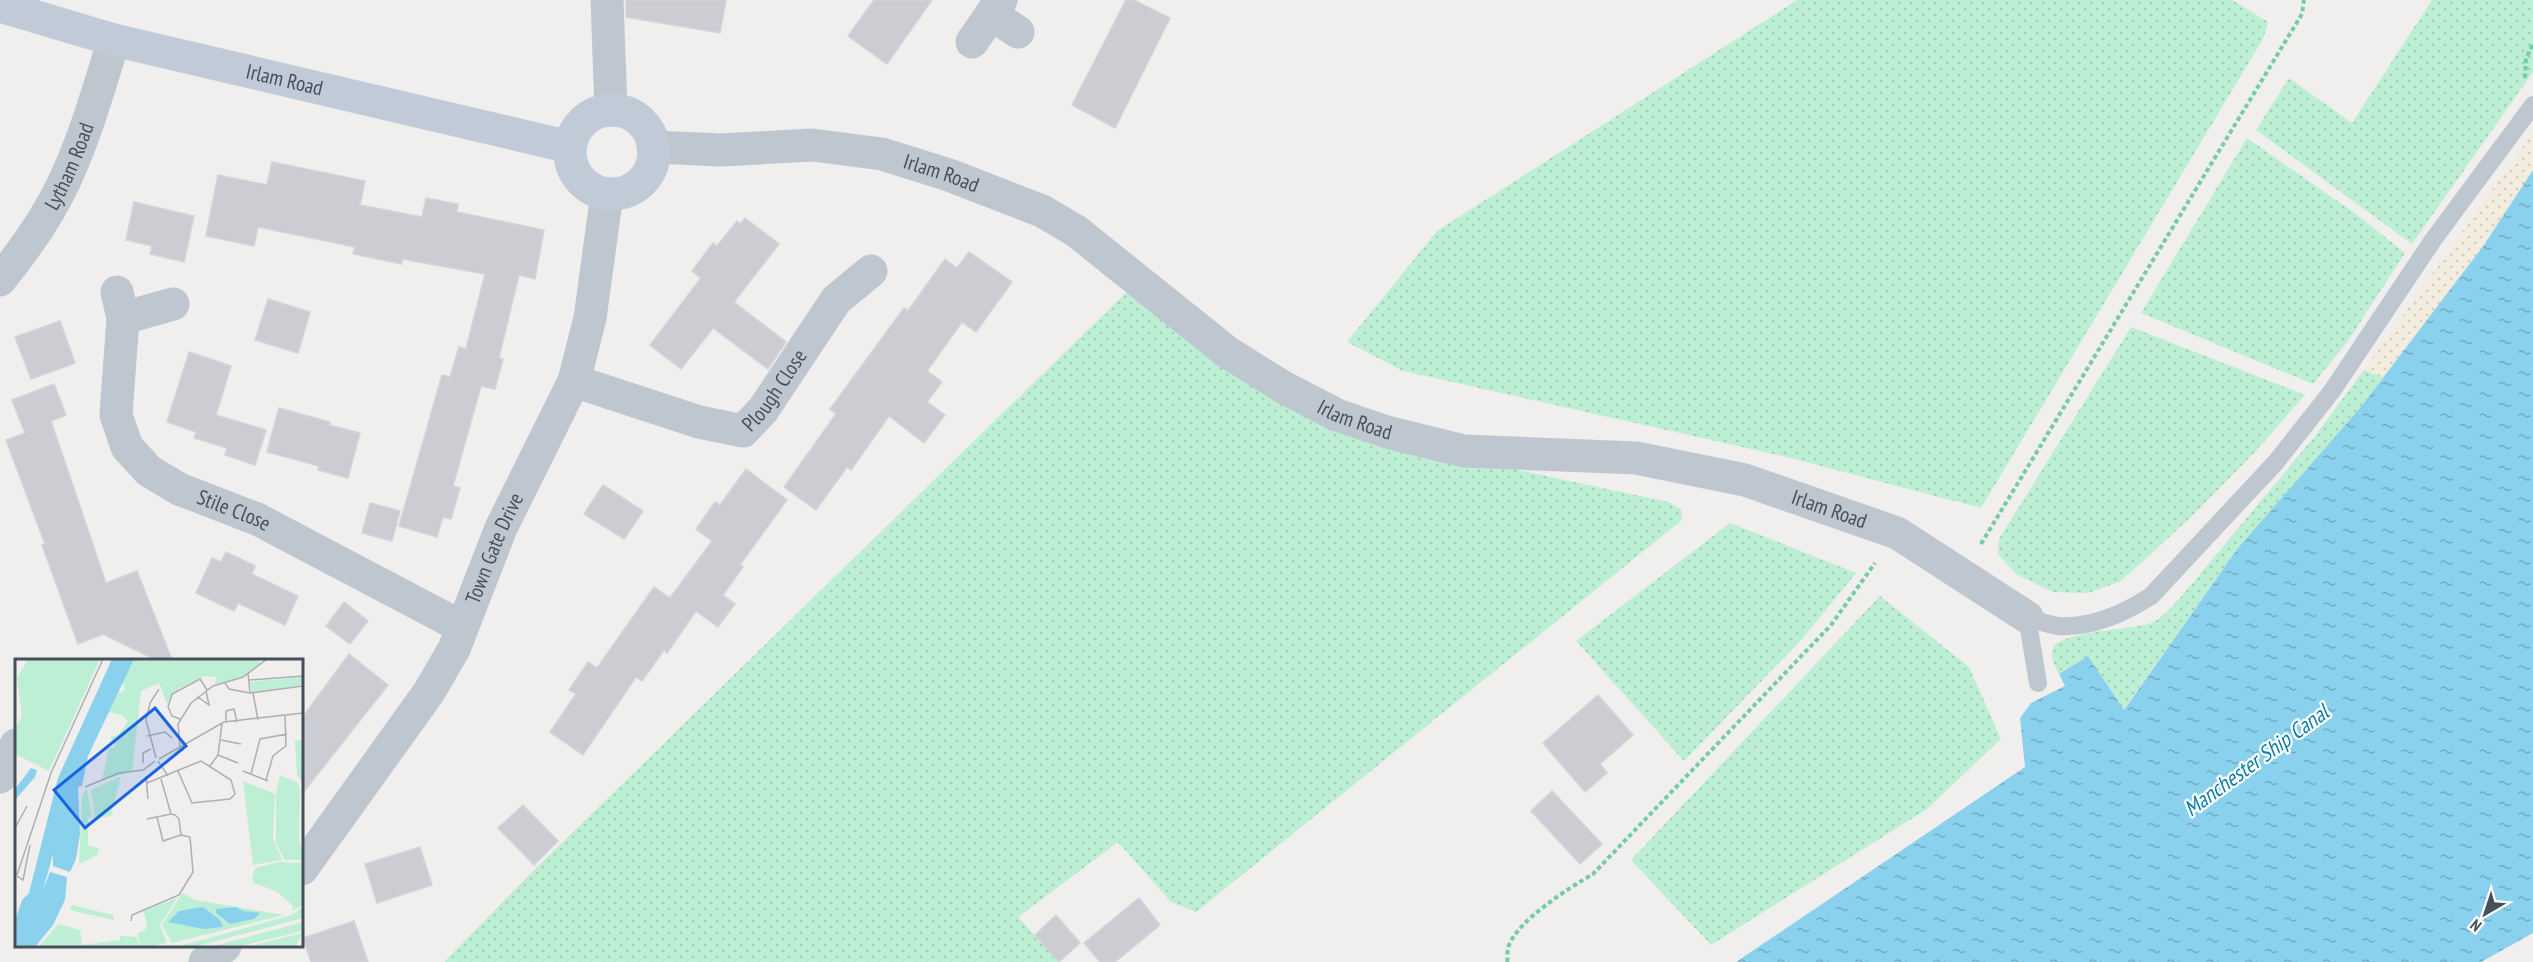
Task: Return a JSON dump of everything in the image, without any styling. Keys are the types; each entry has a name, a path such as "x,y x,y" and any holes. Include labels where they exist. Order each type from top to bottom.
{"street":[{"path":"607,0 611,110"},
{"name":"Irlam Road","path":"0,6 114,40 570,147"},
{"path":"972,42 996,7 1018,32"},
{"name":"Lytham Road","path":"0,280 32,239 65,181 88,122 114,40"},
{"path":"611,110 623,111 634,117 650,135 653,147 649,171 641,182 632,189 607,194 589,186 575,173 570,160 570,147 573,135 588,117 611,110"},
{"name":"Irlam Road","path":"653,147 721,150 812,145 893,158 949,175 1042,211 1076,231 1227,352 1283,387 1337,415 1387,432 1464,451 1636,458 1736,478 1827,507 1897,533 2027,616"},
{"name":"Town Gate Drive","path":"303,868 429,692 454,648 501,528 574,381 590,318 607,194"},
{"name":"Plough Close","path":"574,381 699,422 743,431 764,410 836,300 871,271"},
{"name":"Stile Close","path":"173,304 120,305 116,415 127,447 149,471 179,489 256,519 462,627"},
{"path":"15,747 0,778 15,786"},
{"path":"205,962 223,947"}],"lane":[{"path":"2038,683 2027,616 2057,626 2090,624 2130,610 2151,596 2262,478 2318,409 2433,240 2533,105"}],"path":[{"path":"1962,575 2302,14 2304,0"},
{"path":"1507,962 1509,947 1519,929 1563,891 1593,874 1831,625 1897,533"}],"green space":[{"path":"1797,0 2232,0 2268,22 2263,39 1981,508 1787,457 1403,371 1347,342 1437,231"},
{"path":"2432,0 2533,0 2533,72 2412,244 2256,130 2289,78 2352,123"},
{"path":"2247,138 2356,214 2405,253 2348,341 2313,384 2141,313"},
{"path":"1143,276 1218,335 1452,456 1668,502 1681,509 1682,520 1196,912 1171,902 1118,842 1018,917 1059,962 444,962 533,871"},
{"path":"2131,327 2305,395 2254,453 2190,518 2121,581 2088,593 2053,592 2016,574 1998,554 1999,539"},
{"path":"2364,370 2383,377 2360,408 2238,548 2123,710 2088,656 2059,674 2052,655 2053,648 2059,642 2083,634 2151,623 2167,612 2315,436"},
{"path":"1730,523 1856,573 1803,638 1684,761 1576,641"},
{"path":"1880,596 1969,667 2001,739 1927,809 1711,945 1631,860"}],"sand":[{"path":"2533,132 2533,170 2484,245 2383,377 2364,370"}],"water":[{"name":"Manchester Ship Canal","path":"2533,170 2533,933 2481,962 1736,962 2025,767 2020,718 2031,703 2065,686 2059,674 2088,656 2124,710 2238,548 2360,408 2484,245"}],"building":[{"path":"626,0 726,0 720,33 626,17"},
{"path":"874,0 932,0 887,64 848,36"},
{"path":"1126,0 1134,0 1170,18 1115,128 1072,105"},
{"path":"272,162 365,181 360,205 422,217 426,198 458,204 457,212 544,230 535,279 519,275 499,358 503,359 495,389 481,386 453,486 460,488 451,519 443,517 437,537 399,526 442,375 450,377 459,347 466,349 485,274 402,259 402,264 353,254 355,247 258,227 254,246 206,236 218,175 267,185"},
{"path":"134,202 194,216 184,262 150,254 152,246 126,240"},
{"path":"745,218 779,244 734,302 786,342 768,369 713,328 681,369 650,345 701,278 692,271 713,243 717,246 737,221 740,224"},
{"path":"969,252 1012,282 976,332 962,322 927,371 942,382 927,402 945,415 924,443 889,416 851,470 847,467 816,510 784,487 836,414 830,409 904,308 908,311 945,259 957,268"},
{"path":"268,299 310,312 298,353 255,340"},
{"path":"60,321 75,363 31,379 15,337"},
{"path":"189,352 231,366 216,415 266,430 255,465 225,455 227,448 194,438 196,432 167,422"},
{"path":"54,384 66,415 51,421 106,583 137,571 172,659 154,659 103,634 78,644 42,545 45,544 6,440 25,433 12,400"},
{"path":"279,408 360,433 348,478 318,470 319,466 267,452"},
{"path":"746,469 787,500 740,565 743,567 723,595 735,604 718,627 696,611 667,653 664,650 642,681 636,677 583,755 550,732 576,694 569,690 588,662 597,668 654,587 670,598 712,541 696,529 715,502 720,505"},
{"path":"603,485 643,511 624,539 584,514"},
{"path":"370,503 400,511 392,541 362,533"},
{"path":"226,552 255,566 252,574 298,596 285,625 238,603 234,611 196,593 212,558 221,562"},
{"path":"344,602 368,621 350,644 326,626"},
{"path":"349,654 388,685 303,793 303,717"},
{"path":"1598,695 1633,735 1600,764 1607,773 1585,792 1543,743"},
{"path":"1552,791 1602,844 1580,864 1531,811"},
{"path":"523,805 558,841 534,865 498,828"},
{"path":"420,847 432,885 377,903 365,864"},
{"path":"1139,898 1160,925 1115,962 1100,962 1084,943"},
{"path":"1056,915 1080,943 1059,962 1035,935"},
{"path":"354,921 368,962 311,962 303,938"}]}
